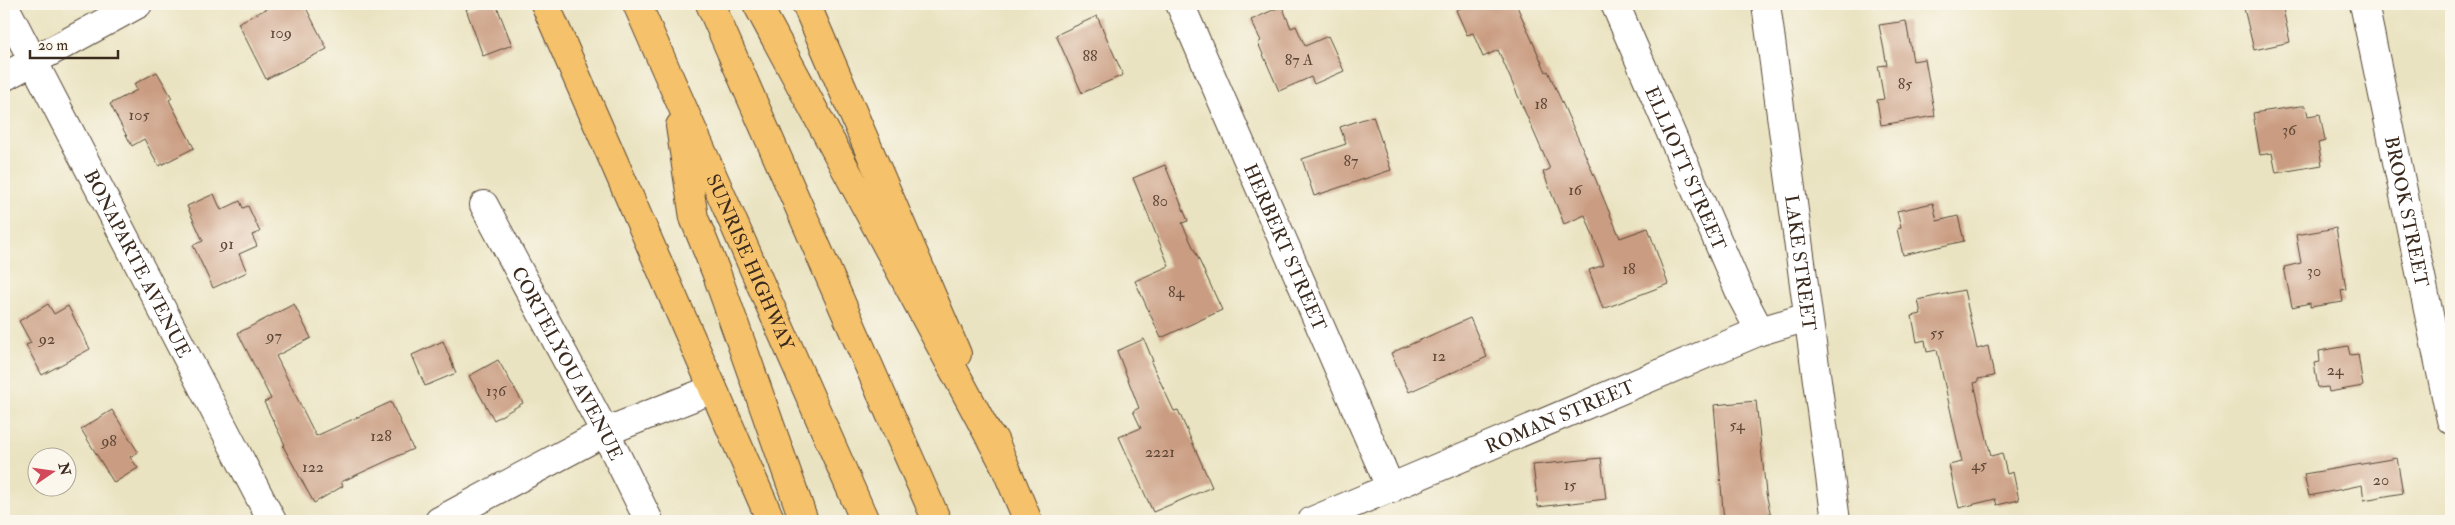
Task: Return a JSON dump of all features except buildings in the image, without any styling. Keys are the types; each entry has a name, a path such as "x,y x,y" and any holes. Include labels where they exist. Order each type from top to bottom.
{"main road":[{"path":"545,4 771,521"},
{"name":"SUNRISE HIGHWAY","path":"637,4 865,521"},
{"path":"710,4 938,521"},
{"path":"757,4 1004,462"},
{"path":"806,4 1028,521"},
{"path":"674,87 694,218 719,281 804,521"}],"street":[{"path":"4,77 138,4"},
{"name":"HERBERT STREET","path":"1180,4 1391,489"},
{"name":"ELLIOTT STREET","path":"1615,4 1742,297 1760,331"},
{"name":"LAKE STREET","path":"1766,4 1836,521"},
{"name":"BROOK STREET","path":"2364,4 2451,420"},
{"name":"BONAPARTE AVENUE","path":"4,5 272,521"},
{"name":"CORTELYOU AVENUE","path":"484,205 605,432 649,521"},
{"name":"ROMAN STREET","path":"1312,521 1760,331 1808,317"},
{"path":"439,521 605,432 713,388"}]}
